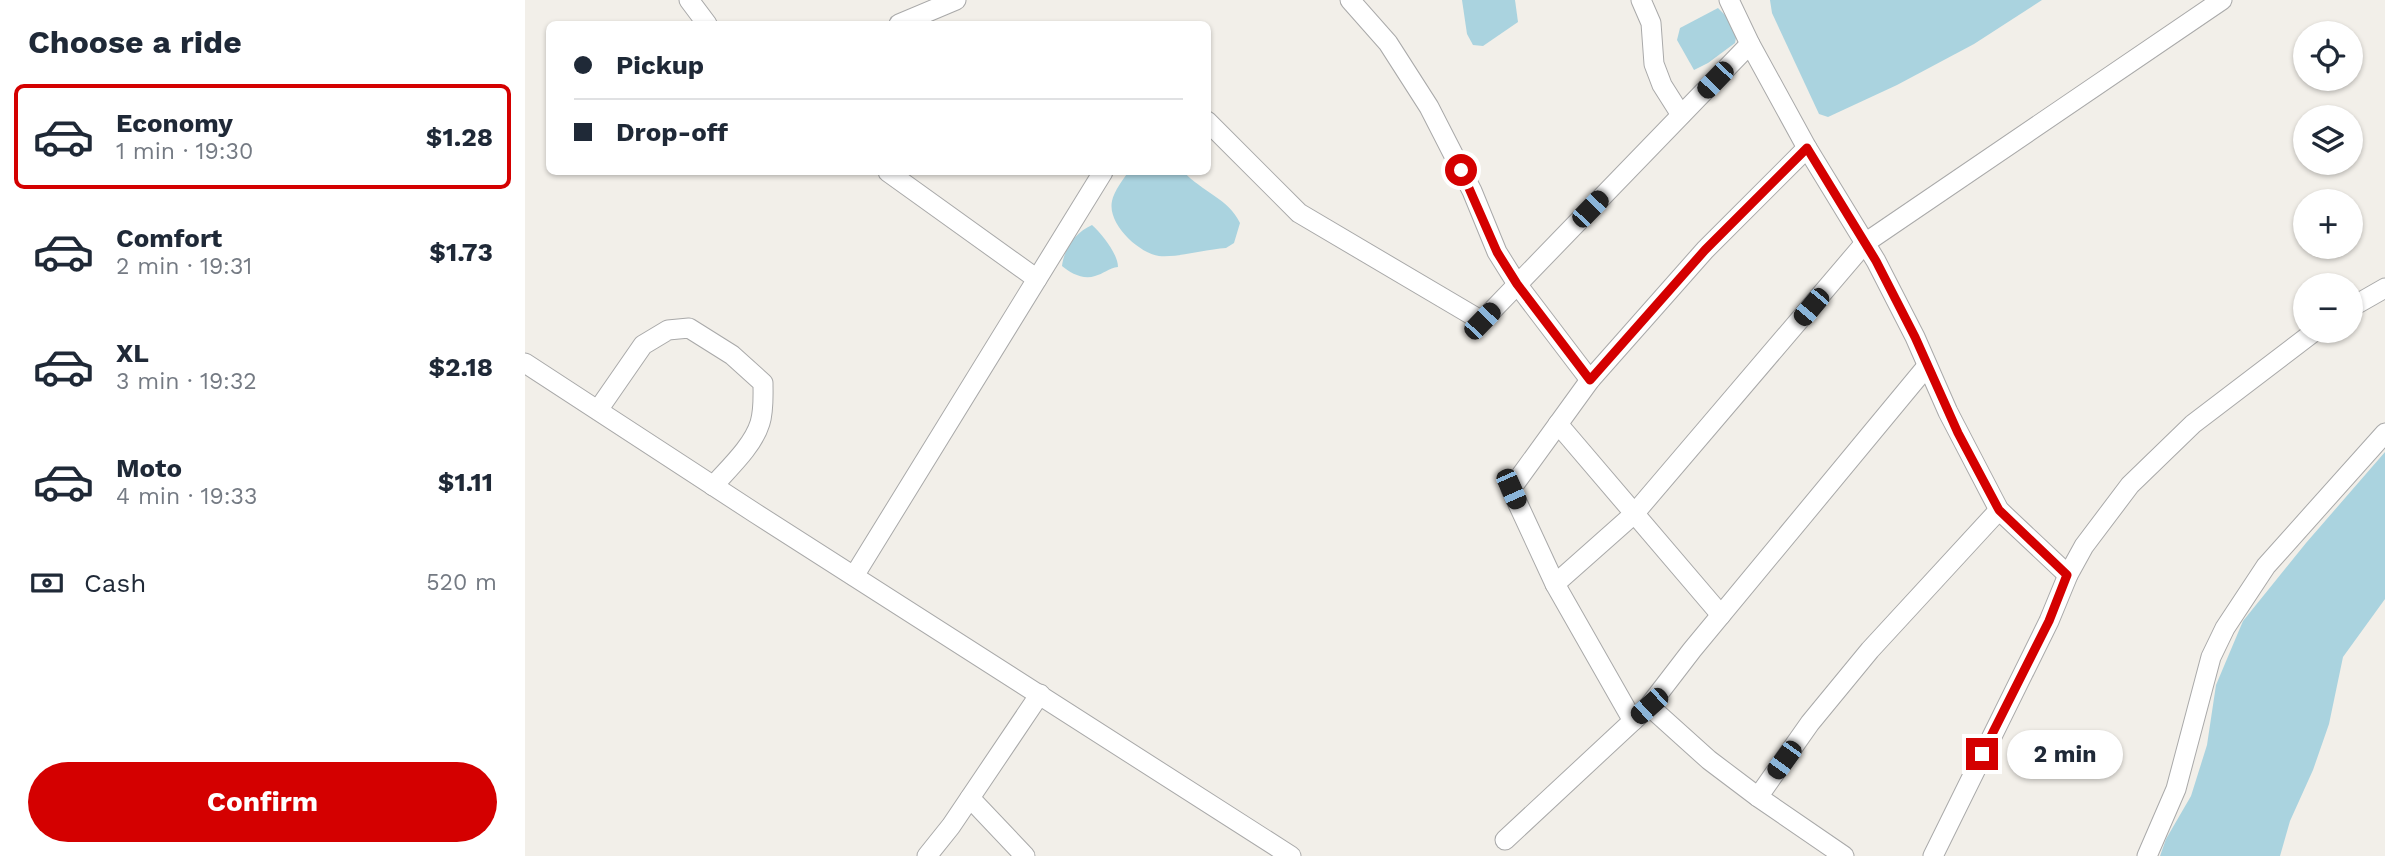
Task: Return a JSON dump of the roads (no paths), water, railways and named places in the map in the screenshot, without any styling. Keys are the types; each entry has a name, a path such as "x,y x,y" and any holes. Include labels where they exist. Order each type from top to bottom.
{"street":[{"path":"689,0 705,21"},
{"path":"906,21 955,0"},
{"path":"1350,0 1388,43 1429,107 1472,191 1497,252 1517,284 1590,380"},
{"path":"1641,0 1651,23 1654,64 1661,85 1681,115"},
{"path":"1730,0 1749,44 1807,148 1865,243 1909,326 1963,444 1999,510 2067,575"},
{"path":"1555,584 1634,514 1865,243 2222,0"},
{"path":"1211,125 1299,213 1482,321 1749,44"},
{"path":"1633,721 1555,584 1511,489 1590,380 1705,250 1807,148"},
{"path":"892,175 1037,279"},
{"path":"854,576 1101,175"},
{"path":"2363,301 2385,288"},
{"path":"598,410 643,345 668,330 689,328 732,355 763,383 760,424 750,441 713,486"},
{"path":"1933,856 2049,621 2067,575 2084,546 2130,485 2193,424 2299,343"},
{"path":"525,363 1291,856"},
{"path":"1505,840 1649,706 1927,366"},
{"path":"1558,424 1721,615"},
{"path":"2147,856 2176,789 2211,657 2225,628 2266,566 2385,433"},
{"path":"1758,797 1810,723 1870,650 1999,510"},
{"path":"927,856 1040,694"},
{"path":"1649,706 1709,760 1844,856"},
{"path":"970,798 1025,856"}],"water":[{"path":"1462,0 1515,0 1518,22 1483,46 1473,45 1467,34"},
{"path":"1770,0 2042,0 1974,44 1897,85 1828,117 1819,114 1772,13"},
{"path":"1718,8 1737,32 1735,43 1694,70 1677,40 1680,28"},
{"path":"1126,175 1187,175 1222,201 1235,215 1240,223 1234,243 1226,248 1174,256 1151,254 1134,243 1119,228 1112,210 1115,193"},
{"path":"1092,225 1112,250 1118,267 1095,276 1081,276 1062,266 1063,259 1072,241"},
{"path":"2385,452 2385,599 2343,657 2329,724 2313,770 2290,821 2280,856 2160,856 2166,839 2191,796 2207,745 2216,685 2243,621"}]}
